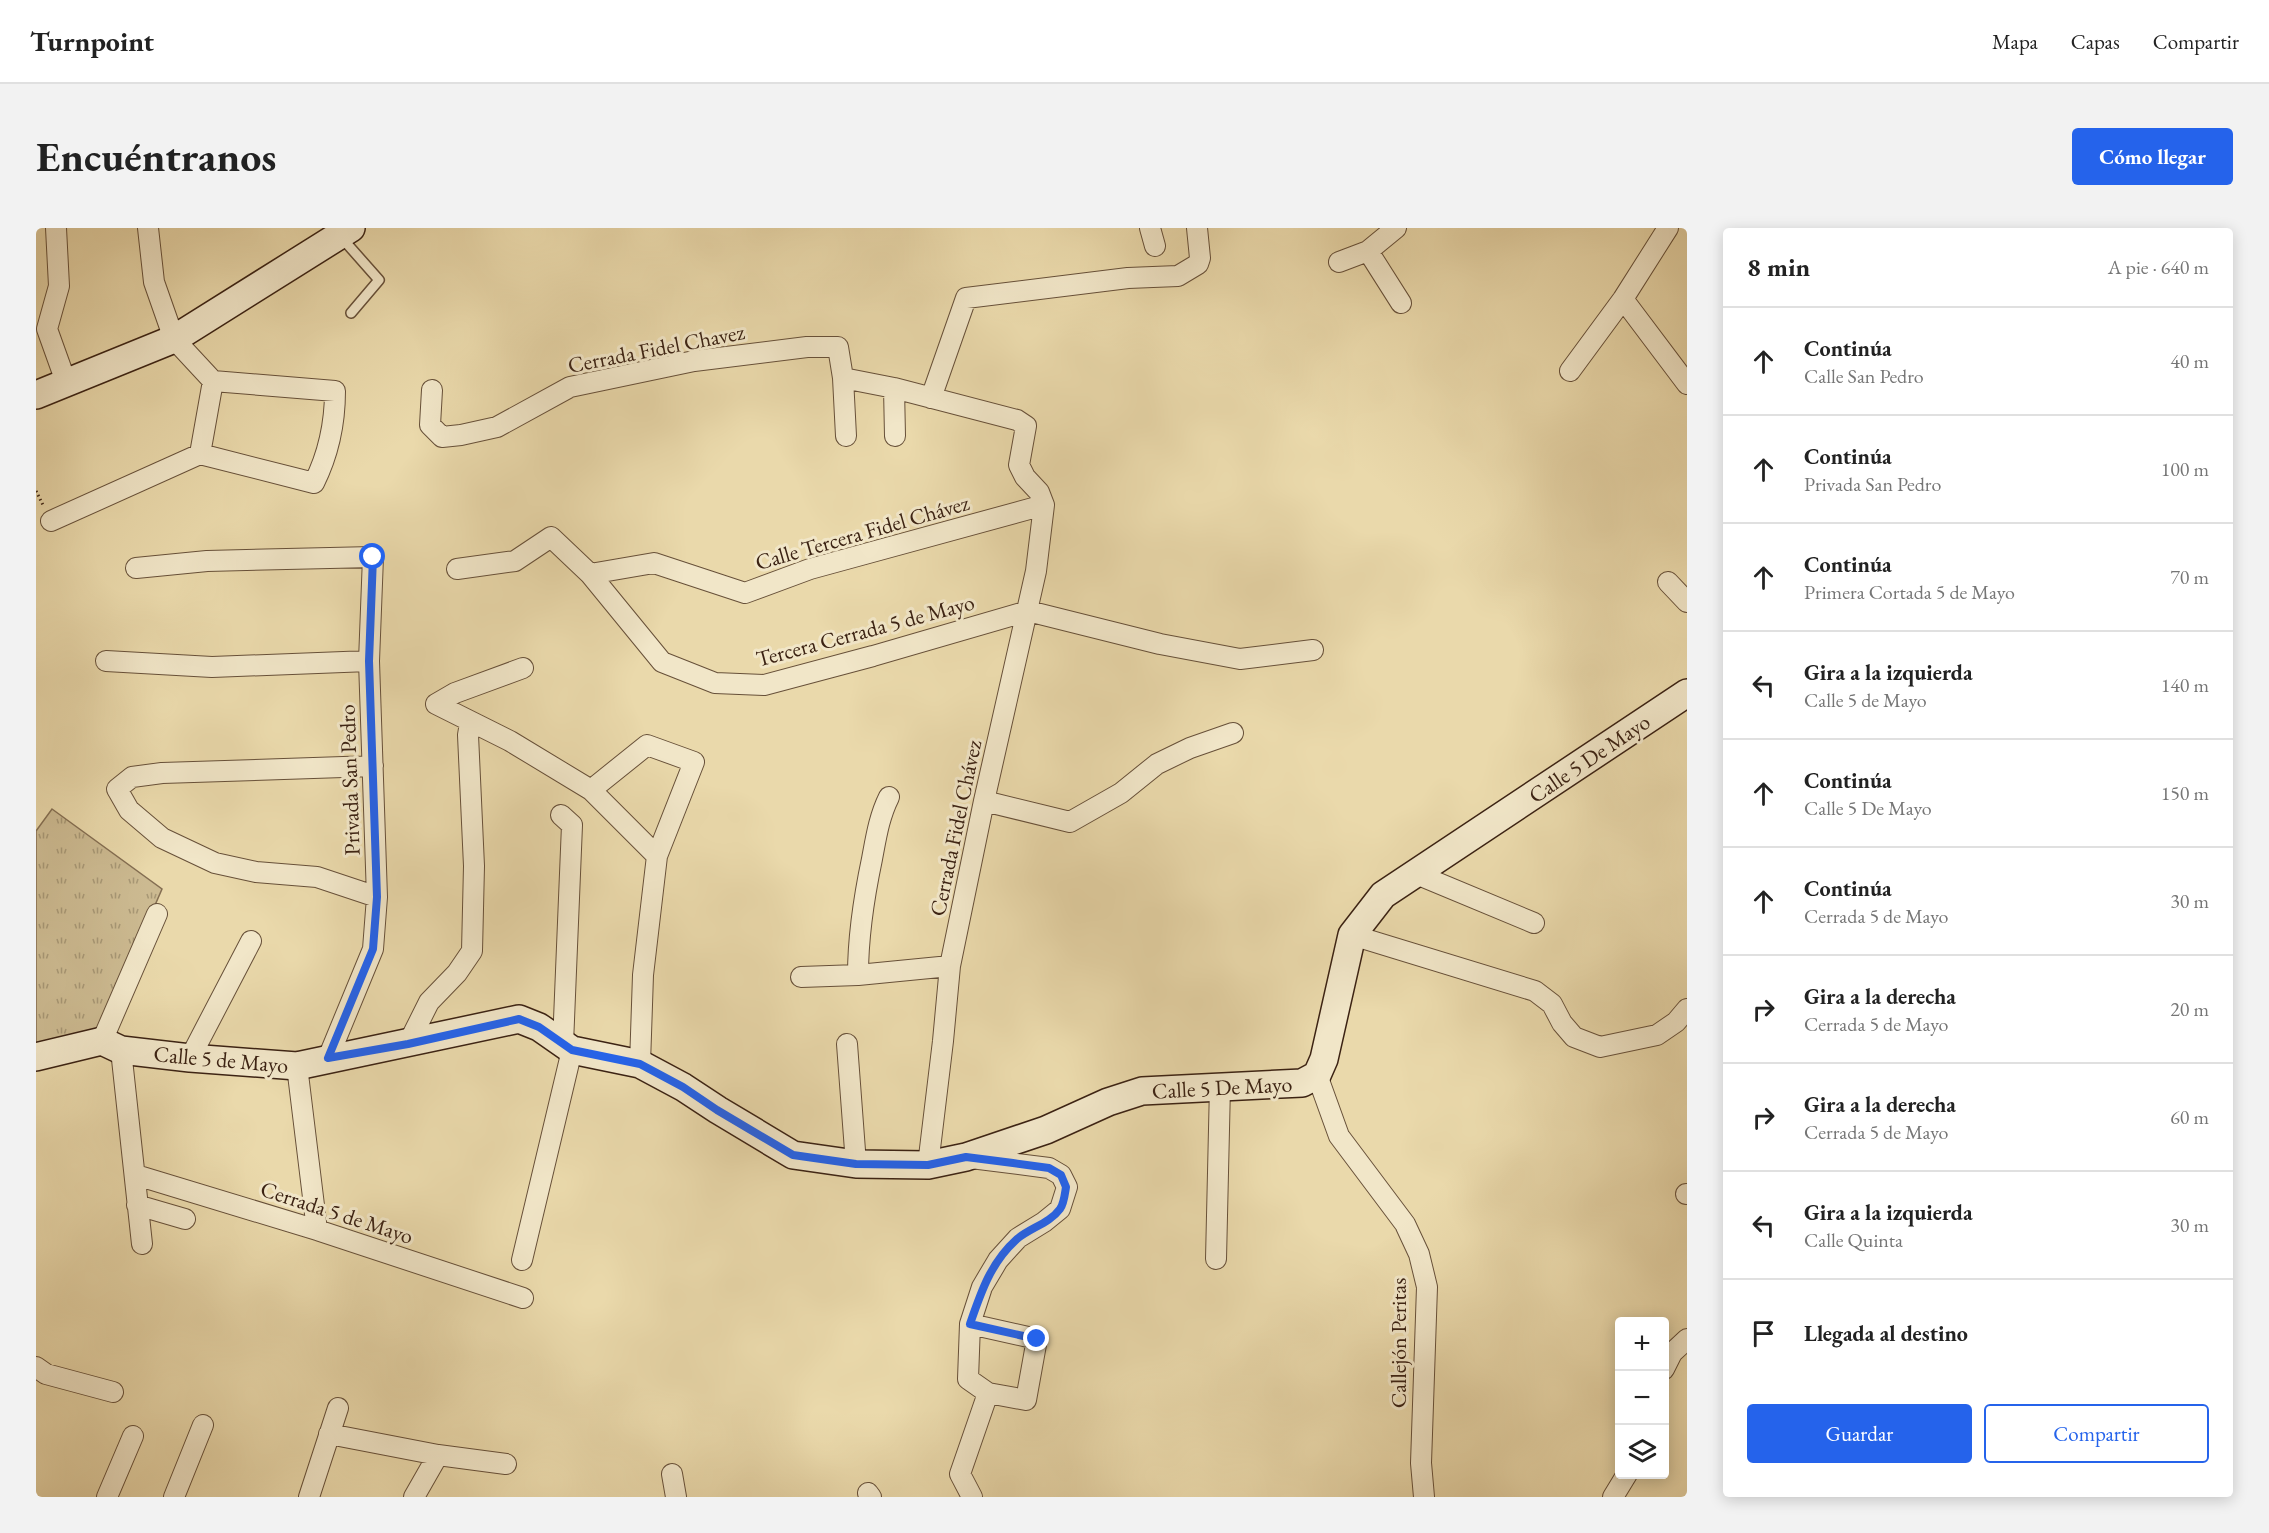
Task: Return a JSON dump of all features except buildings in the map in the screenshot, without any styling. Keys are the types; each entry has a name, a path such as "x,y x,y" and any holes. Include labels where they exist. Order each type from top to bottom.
{"street":[{"path":"56,228 59,286 47,329 66,382"},
{"path":"51,520 200,454 314,483 323,464 335,410 335,391 213,381 174,339 154,282 147,228"},
{"path":"931,398 966,298 1128,278 1178,276 1198,264 1200,258 1197,228"},
{"path":"1339,262 1368,251 1396,228"},
{"path":"1570,370 1623,299 1668,228"},
{"path":"36,394 174,339 346,232"},
{"path":"1368,251 1401,303"},
{"path":"1623,299 1687,384"},
{"name":"Cerrada Fidel Chavez","path":"432,390 430,425 442,437 461,435 497,427 570,387 694,361 807,347 838,347 843,378 846,436"},
{"path":"843,378 894,388 1017,420 1026,426 1019,465 1024,477 1039,492 1044,505"},
{"path":"200,454 213,381"},
{"path":"894,388 895,436"},
{"name":"Calle Tercera Fidel Chávez","path":"590,574 654,563 745,593 810,569 1044,505"},
{"name":"Cerrada Fidel Chávez","path":"928,1165 944,1041 950,966 984,801 1028,611 1036,571 1044,505"},
{"name":"Tercera Cerrada 5 de Mayo","path":"457,569 515,561 551,537 590,574 662,662 715,683 765,685 1028,611"},
{"name":"Privada San Pedro","path":"136,568 207,561 373,557 369,661 377,897 373,949 328,1058"},
{"path":"1668,582 1687,602"},
{"path":"1028,611 1160,644 1240,659 1312,650"},
{"path":"106,661 212,667 369,661"},
{"path":"523,668 455,693 436,705 510,741 591,790 657,856"},
{"name":"Calle 5 De Mayo","path":"640,1064 683,1087 793,1155 856,1164 928,1165 966,1157 1047,1130 1108,1102 1142,1091 1302,1083 1317,1075 1324,1059 1352,935 1383,895 1687,693"},
{"path":"408,1044 429,1002 457,973 472,951 474,867 468,735 470,723"},
{"path":"984,801 1070,822 1121,793 1157,764 1190,748 1233,733"},
{"path":"591,790 647,745 694,762 657,856 643,975 640,1064"},
{"path":"372,766 162,773 132,777 117,789 129,810 162,838 215,863 256,872 317,877 377,897"},
{"path":"858,975 858,950 867,883 881,813 889,797"},
{"path":"522,1260 567,1047 572,825 561,815"},
{"path":"1414,873 1534,923"},
{"path":"142,1244 136,1175 112,1045 157,914"},
{"path":"1352,935 1535,991 1552,1004 1562,1023 1574,1037 1600,1047 1657,1035 1676,1022 1687,1009"},
{"path":"190,1058 251,941"},
{"path":"801,977 858,975 950,966"},
{"name":"Calle 5 de Mayo","path":"36,1057 112,1045 190,1058 297,1066 519,1019 539,1027 567,1047 640,1064"},
{"path":"847,1044 856,1164"},
{"path":"297,1066 317,1230"},
{"name":"Callejón Peritas","path":"1317,1075 1339,1136 1405,1224 1419,1254 1427,1287 1420,1463 1424,1497"},
{"path":"1216,1259 1220,1086"},
{"path":"966,1157 1049,1168 1061,1175 1066,1187 1060,1209 1018,1238 998,1260 982,1287 970,1324 968,1379 988,1393 1026,1400 1037,1339 970,1324"},
{"name":"Cerrada 5 de Mayo","path":"136,1175 317,1230 523,1298"},
{"path":"137,1205 185,1219"},
{"path":"1669,1360 1672,1353 1687,1339"},
{"path":"36,1367 46,1374 113,1392"},
{"path":"972,1497 960,1474 988,1393"},
{"path":"309,1497 338,1408"},
{"path":"174,1497 203,1425"},
{"path":"329,1434 438,1455 506,1464"},
{"path":"107,1497 133,1436"},
{"path":"414,1497 438,1455"},
{"path":"672,1474 676,1497"},
{"path":"1613,1497 1625,1479"}],"lane":[{"path":"346,232 380,280 351,313"}],"green space":[{"path":"52,809 162,889 99,1034 36,1047 36,831"}],"route":[{"path":"373,557 369,661 377,897 373,949 328,1058 408,1044 519,1019 539,1027 572,1050 640,1064 683,1087 793,1155 856,1164 928,1165 966,1157 1049,1168 1061,1175 1066,1187 1060,1209 1018,1238 998,1260 982,1287 970,1324 1037,1339"}]}
